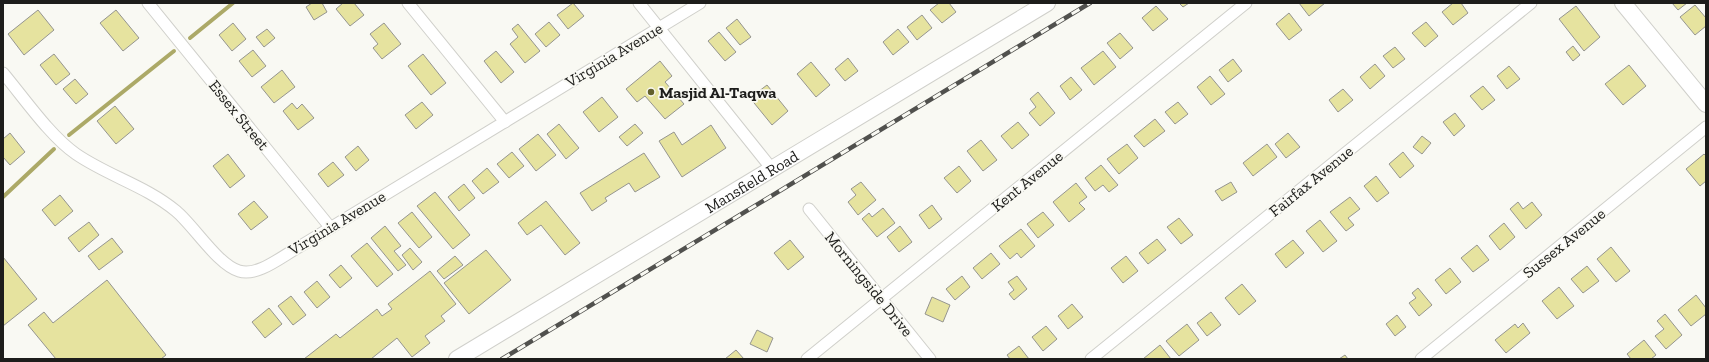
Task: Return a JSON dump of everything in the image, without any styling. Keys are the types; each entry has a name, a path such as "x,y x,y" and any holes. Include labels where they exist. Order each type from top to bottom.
{"main road":[{"name":"Mansfield Road","path":"457,359 1047,3"},
{"path":"1623,3 1706,104"}],"street":[{"name":"Essex Street","path":"148,3 330,227"},
{"path":"408,3 505,122"},
{"path":"639,3 772,169"},
{"name":"Virginia Avenue","path":"3,74 56,136 74,153 166,203 189,223 229,266 238,271 252,272 505,122 700,3"},
{"name":"Kent Avenue","path":"807,359 1246,3"},
{"name":"Fairfax Avenue","path":"1091,359 1530,3"},
{"name":"Sussex Avenue","path":"1421,359 1706,127"},
{"name":"Morningside Drive","path":"808,209 930,359"}],"building":[{"path":"312,3 322,3 327,12 314,20 306,7"},
{"path":"343,3 354,3 364,15 350,26 336,9"},
{"path":"573,3 584,16 568,29 557,15"},
{"path":"939,3 949,3 956,12 942,23 930,10"},
{"path":"1179,3 1189,3 1183,7"},
{"path":"1299,3 1325,3 1309,16"},
{"path":"1453,3 1461,3 1468,13 1453,25 1442,12"},
{"path":"1672,3 1687,3 1678,10"},
{"path":"1695,5 1706,18 1706,26 1695,35 1680,17"},
{"path":"1156,6 1168,19 1153,31 1142,18"},
{"path":"1576,6 1600,37 1584,51 1559,19"},
{"path":"38,10 54,30 24,55 8,34"},
{"path":"116,10 139,38 123,51 100,23"},
{"path":"1289,13 1302,30 1289,40 1276,24"},
{"path":"922,15 932,28 917,40 907,27"},
{"path":"737,19 751,37 740,45 726,28"},
{"path":"549,22 560,35 546,47 535,34"},
{"path":"1426,22 1438,36 1425,47 1412,33"},
{"path":"233,23 246,39 232,51 219,35"},
{"path":"384,23 401,44 382,59 373,48 378,44 370,34"},
{"path":"518,24 540,51 525,63 510,44 518,37 512,29"},
{"path":"267,29 275,38 264,47 256,37"},
{"path":"898,29 909,42 893,55 883,42"},
{"path":"719,32 736,52 725,61 708,41"},
{"path":"1120,33 1133,48 1120,59 1107,43"},
{"path":"1573,46 1580,55 1573,61 1566,52"},
{"path":"1395,47 1405,59 1393,68 1383,56"},
{"path":"253,50 266,66 252,77 239,61"},
{"path":"496,51 514,72 501,83 484,61"},
{"path":"1103,51 1116,67 1094,85 1081,68"},
{"path":"54,54 70,74 56,85 40,65"},
{"path":"423,54 446,83 431,95 408,66"},
{"path":"848,58 858,71 845,81 835,69"},
{"path":"1233,59 1242,71 1228,82 1219,70"},
{"name":"Masjid Al-Taqwa","path":"660,61 672,76 665,82 684,104 665,119 645,96 637,102 626,89"},
{"path":"811,62 830,85 816,97 797,74"},
{"path":"1375,64 1385,76 1370,89 1360,77"},
{"path":"1629,65 1646,86 1623,105 1605,84"},
{"path":"1509,66 1520,79 1507,89 1497,76"},
{"path":"282,70 295,87 274,103 261,87"},
{"path":"1210,76 1225,94 1211,105 1197,87"},
{"path":"1071,77 1082,90 1070,100 1060,86"},
{"path":"75,79 88,94 76,104 63,89"},
{"path":"767,85 788,111 772,125 750,98"},
{"path":"1483,86 1495,100 1482,110 1470,96"},
{"path":"1343,89 1353,100 1338,112 1329,100"},
{"path":"1038,92 1055,113 1040,126 1029,113 1036,107 1030,99"},
{"path":"602,97 618,117 599,132 583,112"},
{"path":"422,102 433,115 416,129 405,115"},
{"path":"1178,102 1188,114 1175,124 1165,112"},
{"path":"292,103 297,109 302,104 314,118 298,130 283,111"},
{"path":"115,106 134,129 116,144 97,121"},
{"path":"1455,113 1465,126 1454,136 1443,122"},
{"path":"1155,119 1165,131 1144,147 1134,136"},
{"path":"1018,122 1029,135 1012,149 1001,136"},
{"path":"559,124 579,148 566,159 547,134"},
{"path":"635,124 643,133 627,146 619,137"},
{"path":"711,125 726,148 682,177 659,141 674,132 682,145"},
{"path":"10,133 25,152 10,165 3,157 3,139"},
{"path":"1288,133 1300,147 1286,158 1275,144"},
{"path":"538,134 556,155 536,171 519,149"},
{"path":"1422,136 1431,143 1422,154 1413,147"},
{"path":"981,140 997,160 983,171 967,151"},
{"path":"1127,144 1138,158 1119,174 1107,159"},
{"path":"1267,144 1277,157 1253,176 1243,163"},
{"path":"358,146 369,160 356,171 345,157"},
{"path":"512,152 524,166 509,178 497,164"},
{"path":"1403,152 1414,166 1400,178 1389,164"},
{"path":"644,153 660,177 635,192 629,183 605,198 607,201 592,211 580,193"},
{"path":"228,154 245,176 230,188 213,166"},
{"path":"1704,154 1706,156 1706,181 1700,186 1686,169"},
{"path":"333,162 344,175 328,187 318,174"},
{"path":"1101,165 1118,185 1109,192 1103,185 1095,191 1085,178"},
{"path":"959,166 971,181 957,193 944,178"},
{"path":"487,168 499,182 483,194 472,181"},
{"path":"1376,176 1389,193 1377,202 1364,186"},
{"path":"861,182 876,200 858,215 848,202 856,195 851,189"},
{"path":"1231,182 1237,192 1222,201 1215,191"},
{"path":"1076,183 1087,197 1079,203 1085,209 1069,222 1053,202"},
{"path":"464,184 475,198 459,211 448,197"},
{"path":"435,192 470,235 453,249 417,206"},
{"path":"60,195 73,211 55,226 42,210"},
{"path":"1350,197 1360,209 1348,218 1354,225 1346,231 1330,212"},
{"path":"254,201 268,217 251,230 238,214"},
{"path":"546,201 580,243 565,255 541,225 527,235 518,223"},
{"path":"1518,202 1523,209 1532,202 1542,215 1526,229 1510,209"},
{"path":"932,205 942,219 929,229 919,215"},
{"path":"883,208 895,223 877,237 862,219 869,213 872,217"},
{"path":"412,212 432,237 419,248 398,223"},
{"path":"1043,212 1054,225 1038,238 1027,224"},
{"path":"1179,218 1193,235 1181,244 1167,227"},
{"path":"1320,220 1337,241 1323,252 1306,231"},
{"path":"89,222 99,235 79,252 68,238"},
{"path":"1504,223 1515,237 1500,250 1489,236"},
{"path":"385,226 401,246 394,251 406,265 398,271 371,238"},
{"path":"900,226 912,242 899,252 887,237"},
{"path":"1021,229 1035,246 1021,258 1017,253 1010,259 999,246"},
{"path":"112,238 123,252 99,270 88,256"},
{"path":"1157,239 1166,250 1148,264 1139,253"},
{"path":"790,240 804,257 788,270 774,253"},
{"path":"1293,240 1304,253 1286,268 1275,254"},
{"path":"367,243 393,274 377,287 351,256"},
{"path":"1477,245 1489,260 1473,272 1461,258"},
{"path":"1611,247 1630,271 1616,282 1597,259"},
{"path":"410,248 422,262 413,270 402,255"},
{"path":"486,250 511,280 469,314 444,283"},
{"path":"991,253 1000,264 982,279 973,268"},
{"path":"455,256 463,265 444,279 437,271"},
{"path":"1126,256 1138,271 1123,283 1111,268"},
{"path":"3,257 37,299 3,326"},
{"path":"341,265 352,278 340,288 329,275"},
{"path":"1587,266 1599,281 1583,293 1571,279"},
{"path":"1450,268 1461,282 1446,294 1435,280"},
{"path":"430,271 456,304 441,316 445,321 425,336 430,343 412,357 397,338 371,359 304,359 336,334 340,338 377,309 382,316 392,309 388,304"},
{"path":"962,276 970,287 955,300 946,289"},
{"path":"1017,276 1027,289 1014,300 1009,294 1014,290 1008,282"},
{"path":"107,280 166,355 161,359 56,359 28,325 44,312 53,323"},
{"path":"317,281 330,297 317,308 304,292"},
{"path":"1242,284 1256,301 1239,315 1225,298"},
{"path":"1559,287 1574,306 1557,319 1542,301"},
{"path":"1418,288 1432,305 1419,316 1409,303 1416,298 1412,293"},
{"path":"1696,295 1706,308 1706,314 1691,326 1678,310"},
{"path":"291,296 306,315 293,325 278,306"},
{"path":"932,297 950,305 943,322 925,314"},
{"path":"1072,304 1083,317 1068,329 1058,316"},
{"path":"269,308 282,324 265,338 252,322"},
{"path":"1211,312 1221,325 1207,336 1197,323"},
{"path":"1665,314 1682,335 1666,349 1655,336 1664,329 1657,321"},
{"path":"1397,315 1406,327 1395,336 1386,324"},
{"path":"1523,323 1530,333 1506,353 1495,340 1515,324 1518,328"},
{"path":"1187,324 1199,340 1179,356 1166,341"},
{"path":"1046,326 1057,339 1043,351 1032,337"},
{"path":"757,330 773,338 767,352 750,344"},
{"path":"1644,340 1656,355 1651,359 1631,359 1627,354"},
{"path":"1160,345 1171,359 1143,359"},
{"path":"1019,346 1029,359 1010,359 1007,355"},
{"path":"736,350 744,359 725,359"},
{"path":"1345,355 1348,359 1339,359"}],"waterway":[{"path":"190,38 233,3"},
{"path":"69,135 174,51"},
{"path":"3,197 54,149"}],"railway":[{"path":"502,359 1090,3"}],"place":[{"name":"Masjid Al-Taqwa","path":"651,92"}]}
